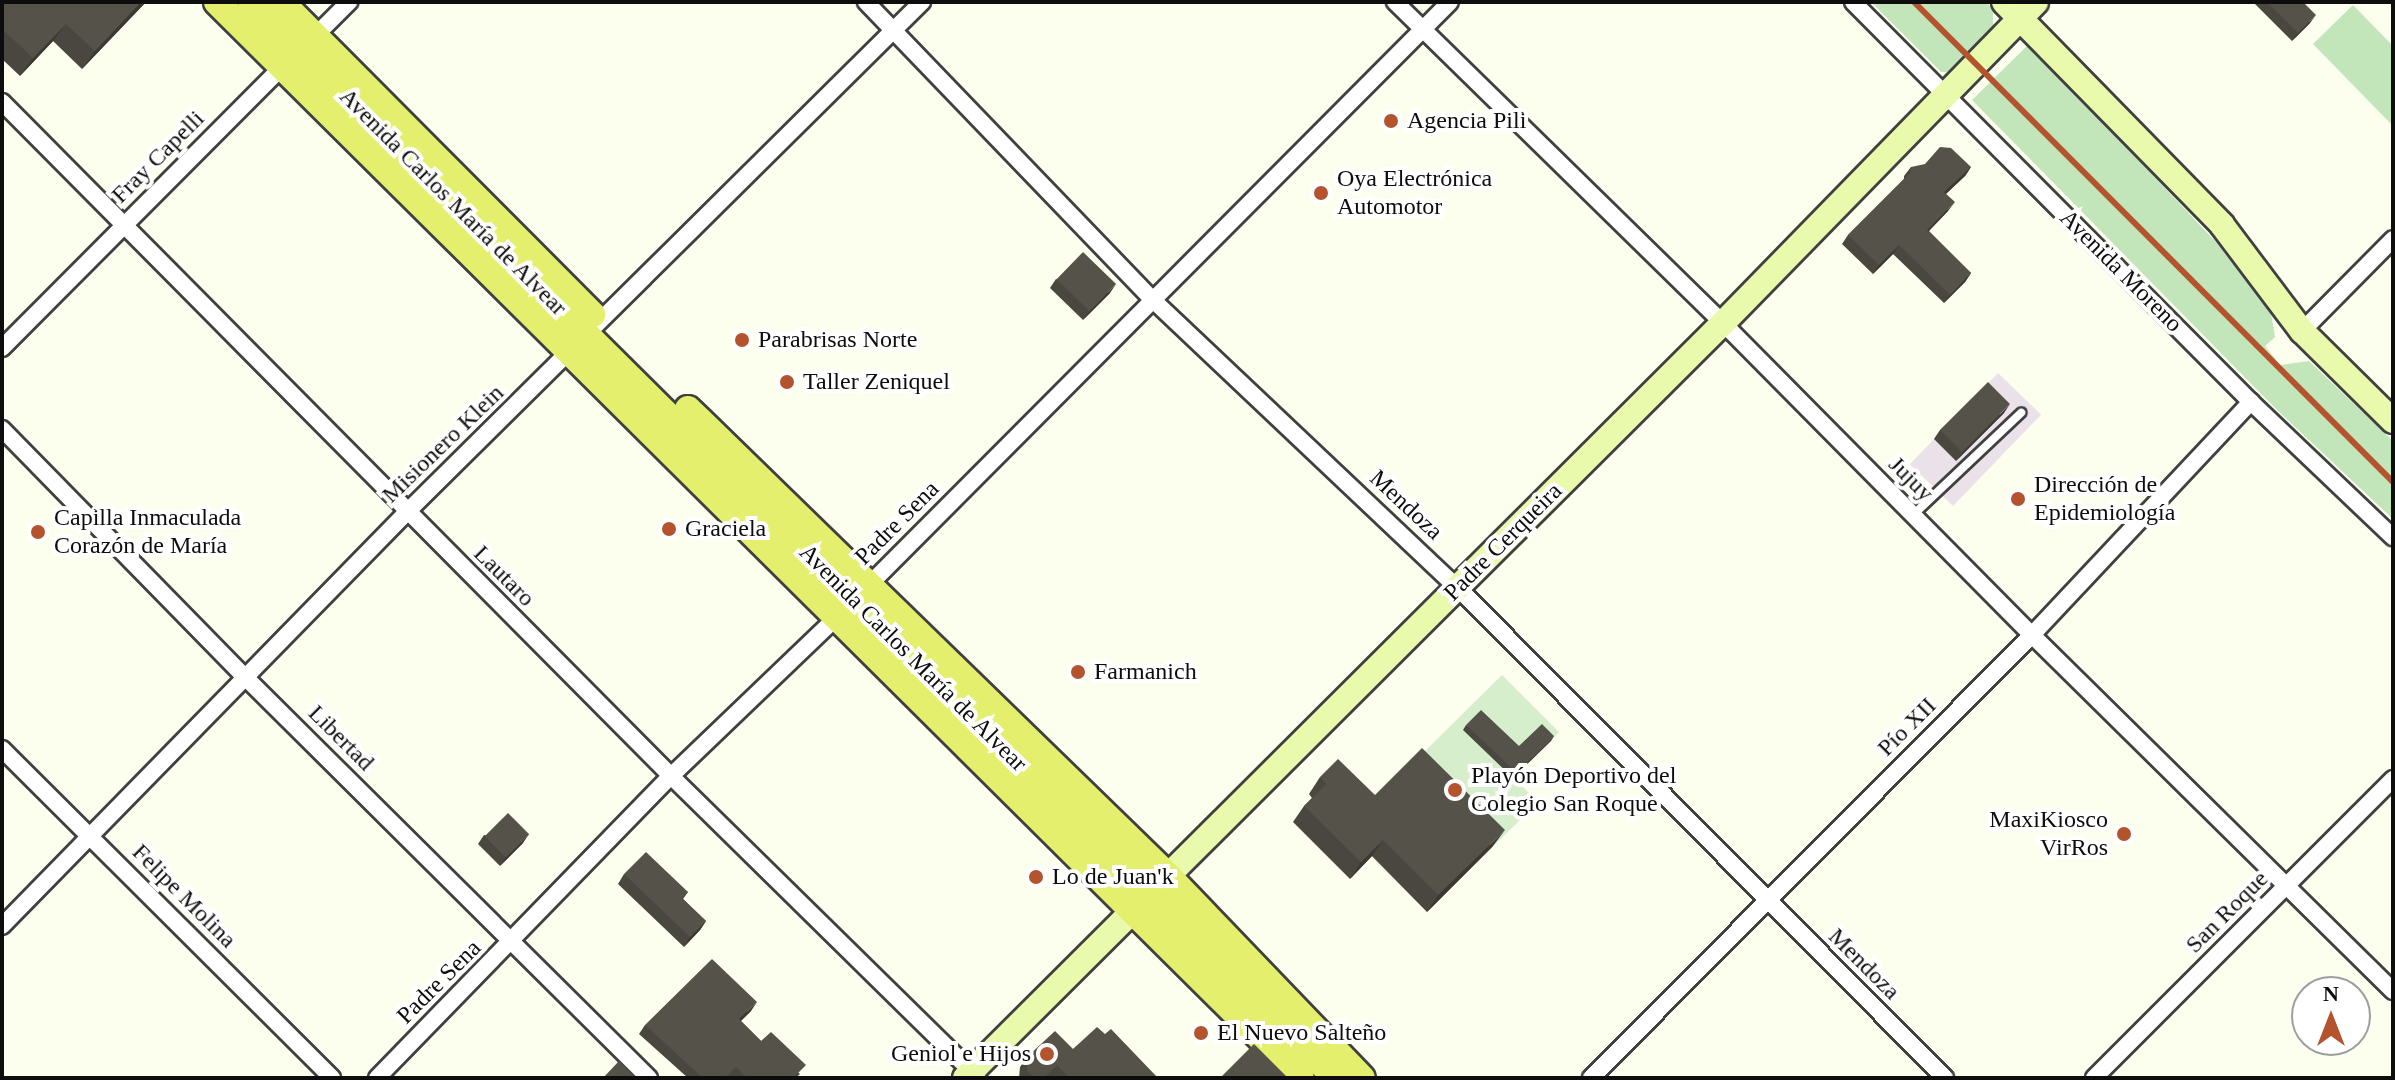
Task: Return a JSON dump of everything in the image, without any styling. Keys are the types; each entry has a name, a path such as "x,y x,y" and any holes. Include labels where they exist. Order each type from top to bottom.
{"main road":[{"name":"Avenida Carlos María de Alvear","path":"217,2 299,52"},
{"name":"Avenida Carlos María de Alvear","path":"251,2 852,602 1336,1078"},
{"name":"Avenida Carlos María de Alvear","path":"281,2 299,52"},
{"name":"Avenida Carlos María de Alvear","path":"1150,893 1301,1078"},
{"name":"Avenida Carlos María de Alvear","path":"1150,893 1362,1078"}],"street":[{"name":"Fray Capelli","path":"2,348 349,2"},
{"name":"Mendoza","path":"866,2 1153,300 1458,588 1945,1078"},
{"name":"Misionero Klein","path":"2,926 407,512 922,2"},
{"name":"Jujuy","path":"1395,2 1723,323 2032,635 2393,991"},
{"name":"Padre Sena","path":"377,1078 671,776 852,602 1450,2"},
{"name":"Avenida Moreno","path":"1853,2 2251,402 2393,537"},
{"name":"Padre Cerqueira","path":"971,1076 1150,893 1723,323 1947,94 2020,7"},
{"path":"2020,7 2222,225 2302,331 2393,421"},
{"name":"Lautaro","path":"2,102 971,1076"},
{"path":"2302,331 2393,239"},
{"name":"Pío XII","path":"1591,1078 2032,635 2251,402"},
{"name":"Libertad","path":"2,429 246,678 649,1078"},
{"name":"Felipe Molina","path":"2,749 332,1078"},
{"name":"San Roque","path":"2094,1078 2393,779"}],"lane":[{"path":"1913,515 2021,413"}],"shaded area":[{"path":"1998,373 2041,415 1953,506 1910,464"}],"green space":[{"path":"1871,2 1986,2 1993,8 1993,32 1957,72 1941,72"},
{"path":"2353,5 2393,46 2393,126 2313,44"},
{"path":"2029,44 2215,241 2271,313 2275,337 2265,346 2280,365 2309,361 2393,441 2393,519 2277,410 1972,100"},
{"name":"Playón Deportivo del Colegio San Roque","path":"1502,675 1559,732 1514,778 1538,802 1427,912 1345,830"}],"building":[{"path":"2,2 141,2 95,51 66,24 33,58 2,29"},
{"path":"2267,2 2303,2 2316,15 2298,33"},
{"path":"1940,147 1951,148 1971,167 1944,192 1955,202 1927,230 1971,273 1950,295 1899,245 1879,265 1848,235 1910,173 1911,167 1925,164"},
{"path":"1083,252 1116,284 1090,311 1057,279"},
{"path":"1988,382 2010,404 1962,452 1940,430"},
{"path":"1481,710 1519,746 1542,724 1554,736 1517,773 1466,725"},
{"path":"1422,748 1505,830 1438,895 1383,840 1361,862 1304,806 1326,784 1320,777 1338,759 1375,795"},
{"path":"508,813 529,834 506,858 485,836"},
{"path":"646,852 688,892 682,898 706,921 690,937 624,874"},
{"path":"712,959 757,1002 739,1019 761,1041 771,1032 806,1065 793,1078 747,1078 736,1067 725,1078 703,1078 645,1025"},
{"path":"1097,1027 1105,1034 1111,1029 1158,1078 1069,1078 1057,1065 1044,1078 1034,1078 1027,1071 1027,1057 1055,1031 1073,1049"},
{"path":"1254,1044 1288,1078 1220,1078"},
{"path":"619,1061 636,1078 603,1078"}],"railway":[{"path":"1914,2 2393,482"}],"place":[{"name":"Agencia Pili","path":"1391,121"},
{"name":"Oya Electrónica Automotor","path":"1321,193"},
{"name":"Parabrisas Norte","path":"742,340"},
{"name":"Taller Zeniquel","path":"787,382"},
{"name":"Dirección de Epidemiología","path":"2018,499"},
{"name":"Graciela","path":"669,529"},
{"name":"Capilla Inmaculada Corazón de María","path":"38,532"},
{"name":"Farmanich","path":"1078,672"},
{"name":"Playón Deportivo del Colegio San Roque","path":"1455,790"},
{"name":"MaxiKiosco VirRos","path":"2124,834"},
{"name":"Lo de Juan'k","path":"1036,877"},
{"name":"El Nuevo Salteño","path":"1201,1033"},
{"name":"Geniol e Hijos","path":"1047,1054"}]}
